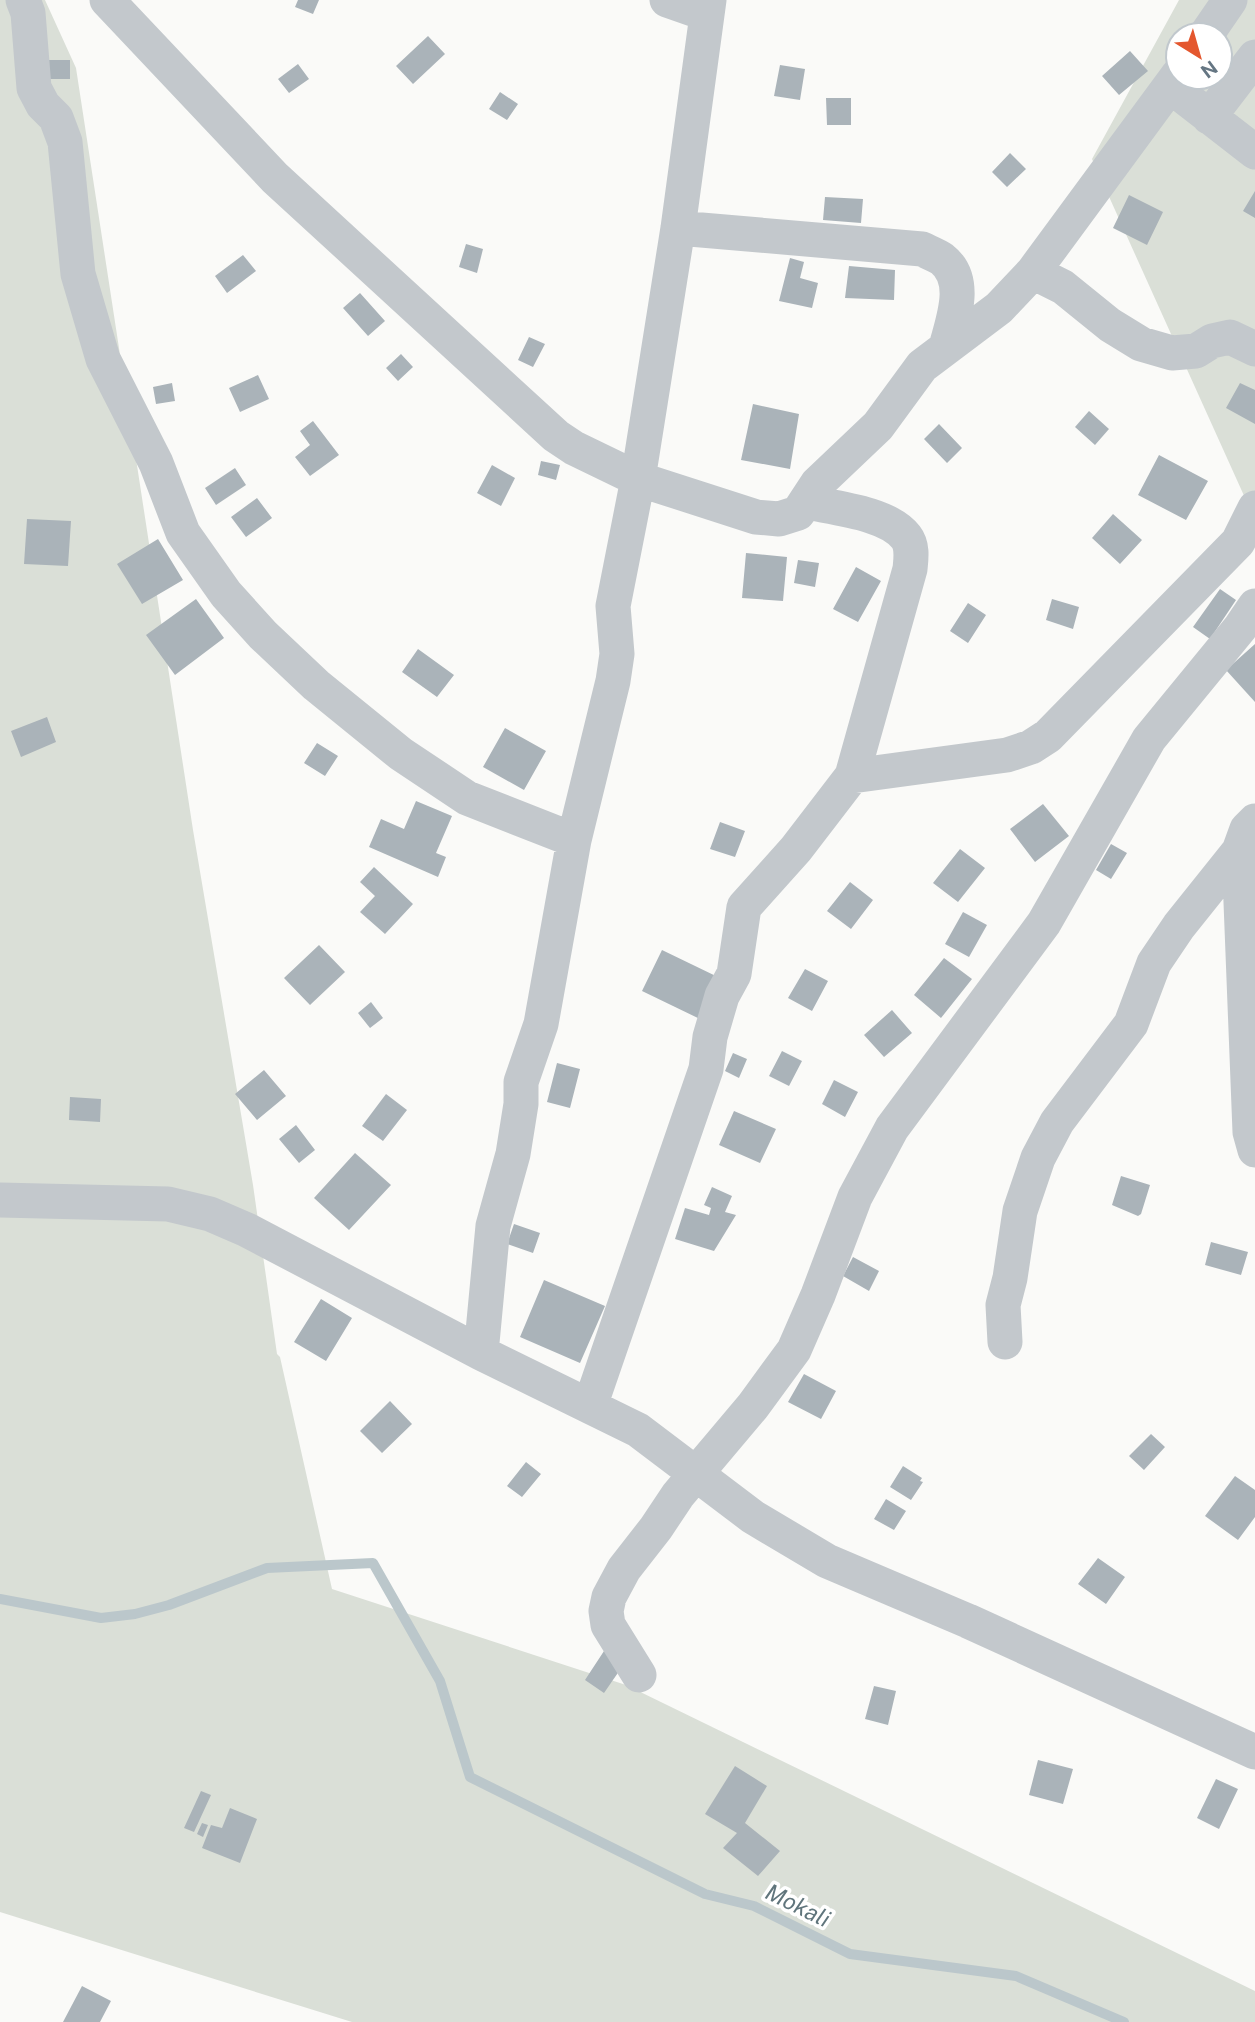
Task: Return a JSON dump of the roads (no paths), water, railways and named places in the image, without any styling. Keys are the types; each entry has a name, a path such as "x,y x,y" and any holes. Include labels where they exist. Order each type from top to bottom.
{"street":[{"path":"23,0 28,13 34,88 43,105 56,118 65,142 78,274 103,359 156,463 183,533 226,594 263,635 316,685 401,754 467,798 573,839"},
{"path":"107,0 285,188 556,436 574,448 638,479 756,517 779,519 798,513 817,484 878,426 922,366 999,308 1033,272 1166,91"},
{"path":"481,1353 493,1226 513,1154 521,1104 521,1082 541,1024 573,839 613,681 617,654 613,606 638,479 678,228 708,7 667,0"},
{"path":"1216,21 1230,0"},
{"path":"1209,117 1255,57"},
{"path":"1184,91 1209,117 1255,152"},
{"path":"678,228 922,249 943,260 956,280 957,304 947,347"},
{"path":"1033,272 1063,288 1110,325 1141,344 1172,353 1196,351 1212,341 1230,337 1255,349"},
{"path":"590,1406 706,1069 713,1027 722,996 734,974 744,907 796,849 852,776 910,569 912,552 907,537 877,517 806,502"},
{"path":"852,776 1007,755 1031,747 1048,736 1238,542 1255,508"},
{"path":"639,1675 608,1625 606,1611 609,1597 636,1552 695,1475 753,1406 794,1350 855,1197 892,1128 1044,923 1149,739 1255,606"},
{"path":"1005,1342 1003,1305 1020,1211 1038,1158 1057,1122 1131,1024 1154,963 1179,926 1238,851 1247,829 1255,821"},
{"path":"1238,851 1250,1132 1255,1150"},
{"path":"0,1200 168,1204 211,1214 247,1230 481,1353 638,1430 753,1517 827,1560 1255,1752"}],"waterway":[{"name":"Mokali","path":"0,1599 101,1618 135,1614 169,1605 267,1568 373,1563 440,1681 470,1777 705,1894 754,1906 850,1954 1016,1976 1124,2022"}]}
